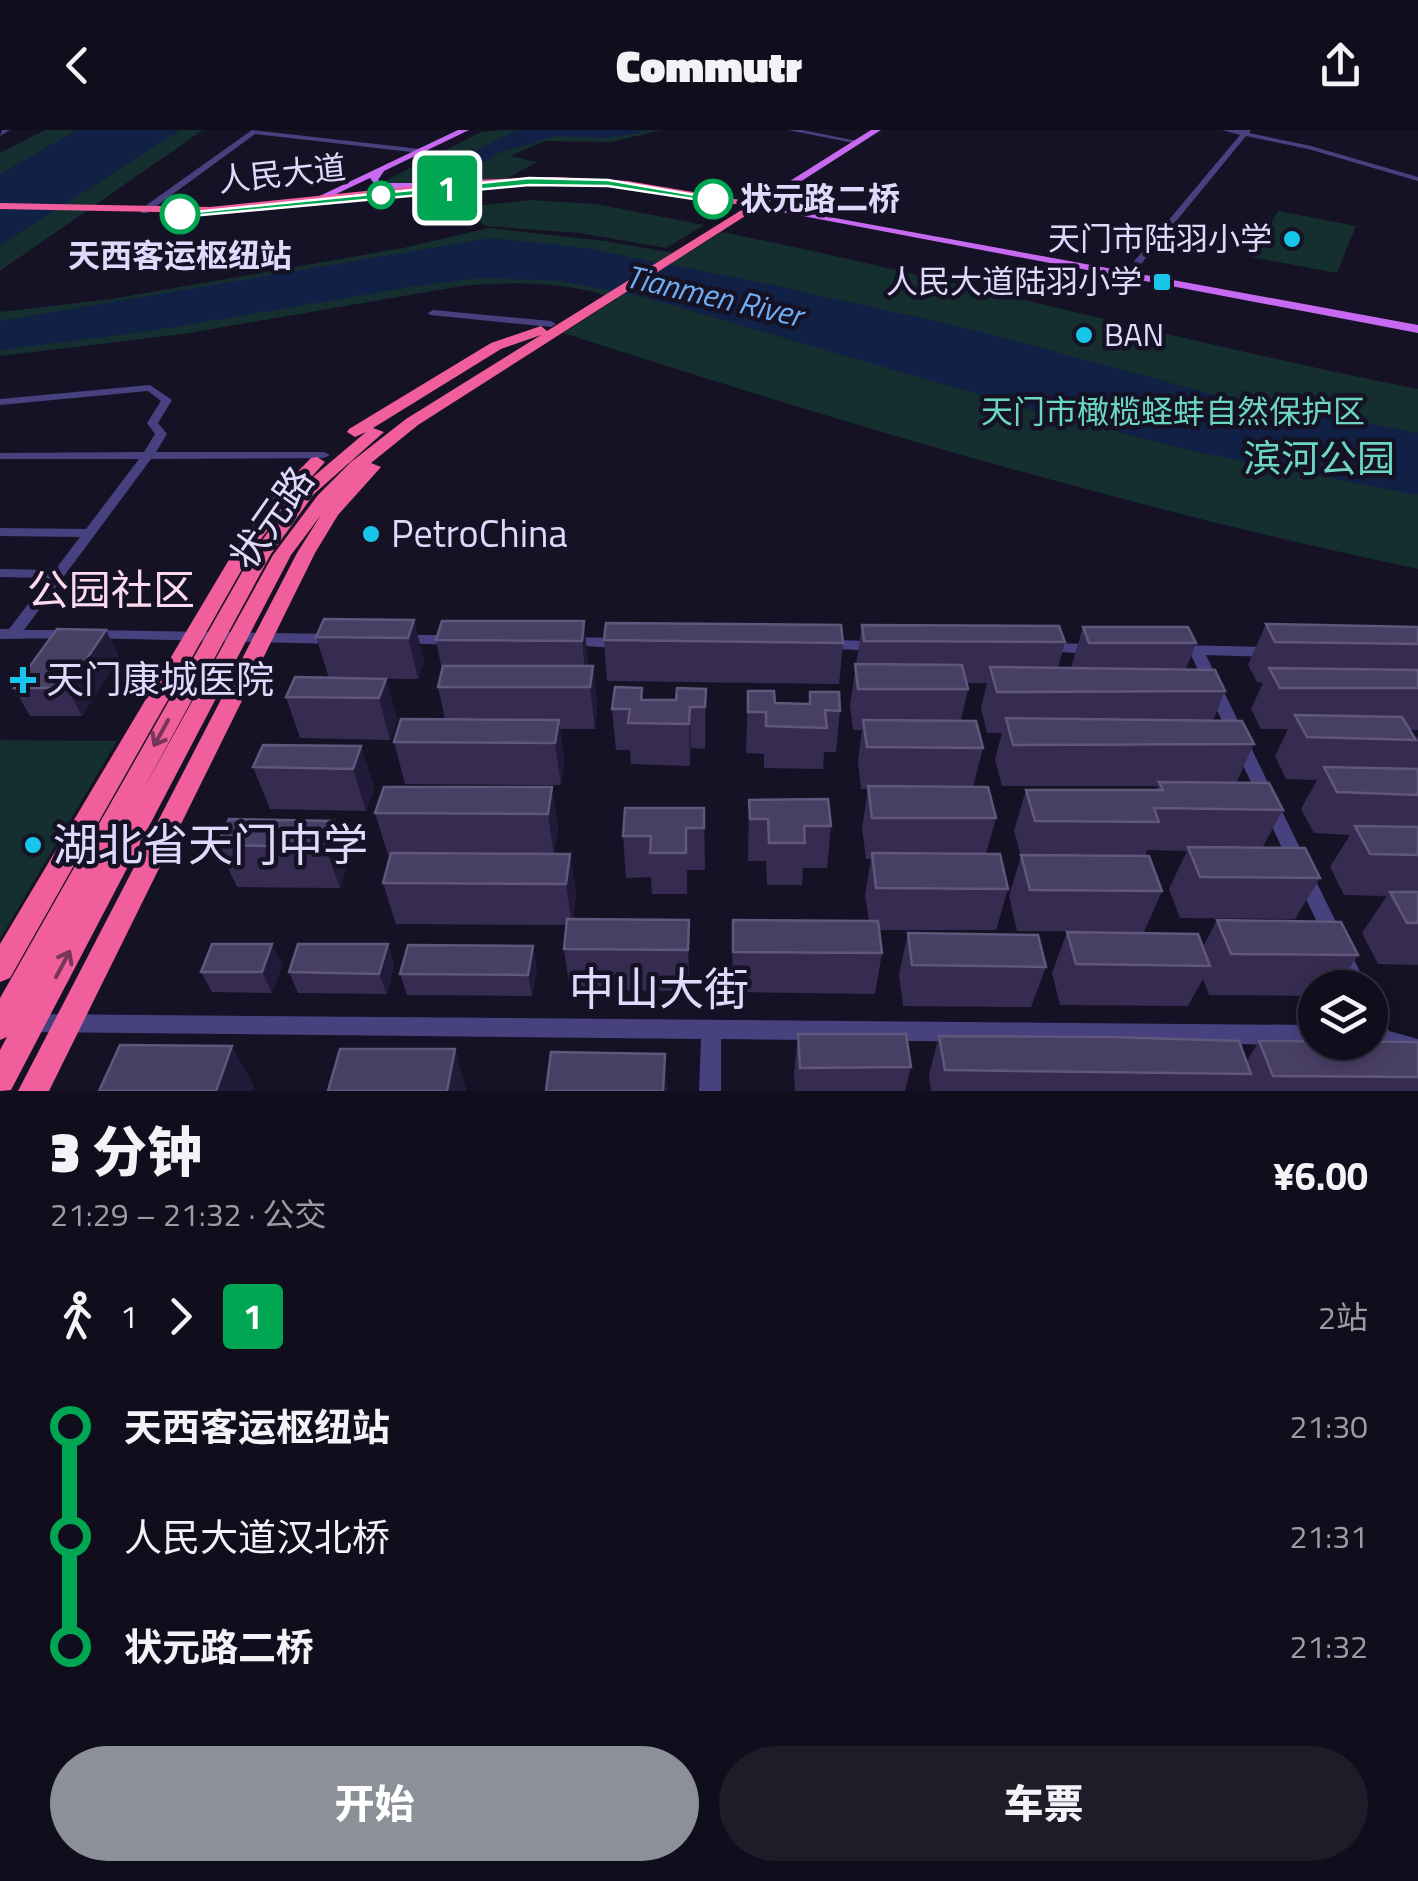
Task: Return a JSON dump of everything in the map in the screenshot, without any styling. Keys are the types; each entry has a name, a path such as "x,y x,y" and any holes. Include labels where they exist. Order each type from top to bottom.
{"highway":[{"name":"人民大道","path":"96,211 210,210 488,184 564,181 754,204"},
{"name":"人民大道","path":"96,211 196,214 472,183 608,182 754,204"},
{"name":"状元路","path":"1,1024 203,637 281,512 362,442 754,204"},
{"path":"0,208 96,211"},
{"path":"281,512 324,455 379,416 496,346 548,329"},
{"path":"33,1091 324,508 392,451 531,360 548,329"},
{"name":"状元路","path":"0,1080 273,572 324,508"},
{"path":"273,572 300,562"},
{"path":"0,969 203,637"}],"main road":[{"path":"316,200 465,130"},
{"path":"754,204 874,130"},
{"path":"754,204 874,130"},
{"path":"380,171 374,182 388,187 472,183"},
{"name":"人民大道","path":"754,204 1418,328"}],"street":[{"path":"0,134 7,130"},
{"path":"326,140 346,130"},
{"path":"792,130 854,141"},
{"path":"1225,130 1309,147 1418,179"},
{"path":"144,210 255,131 420,151"},
{"path":"1129,272 1246,132"},
{"path":"433,313 548,329"},
{"path":"0,402 156,390 167,400 152,423 161,434 150,453 59,574 6,634"},
{"path":"0,456 324,455"},
{"path":"0,532 90,533"},
{"path":"0,573 59,574"},
{"path":"6,634 360,639"},
{"path":"380,640 478,641"},
{"path":"557,642 636,643"},
{"path":"813,645 890,646"},
{"path":"1024,648 1119,650"},
{"path":"1158,650 1288,652"},
{"path":"1196,650 1349,970"},
{"name":"中山大街","path":"1,1024 1298,1035"},
{"path":"710,1091 711,1030"},
{"path":"1388,1039 1418,1049"}],"green space":[{"path":"45,130 203,130 0,271 0,153"},
{"path":"662,130 611,142 545,141 510,156 537,162 508,178 391,186 381,183 481,132"},
{"path":"530,200 596,204 704,225 666,248 580,233 485,226 466,207"},
{"path":"1278,211 1356,226 1337,273 1251,257"},
{"name":"滨河公园","path":"489,228 685,255 722,232 1418,389 1418,569 1095,492 775,400 563,333 617,299 560,286 462,286 183,334 0,356 0,312 111,299 403,248"},
{"name":"湖北省天门中学","path":"0,740 117,741 0,939"}],"water":[{"path":"77,130 181,130 0,245 0,174"},
{"path":"520,130 653,130 608,138 556,136 499,153 465,174 433,174"},
{"name":"天门市橄榄蛏蚌自然保护区","path":"492,238 584,248 763,283 971,329 1208,393 1418,433 1418,495 1202,453 1021,407 644,297 560,281 483,278 422,285 156,330 0,350 0,321"}],"building":[{"path":"324,619 414,620 408,638 316,637"},
{"path":"442,621 584,621 582,641 436,640"},
{"path":"606,623 841,625 843,643 604,640"},
{"path":"1266,624 1418,627 1418,644 1275,642"},
{"path":"862,625 1059,626 1065,642 864,641"},
{"path":"1083,627 1188,627 1196,643 1089,643"},
{"path":"57,629 106,630 67,688 14,688"},
{"path":"855,664 962,665 968,689 858,689"},
{"path":"443,666 593,666 590,687 438,687"},
{"path":"990,667 1215,670 1225,691 997,692"},
{"path":"1269,668 1418,670 1418,688 1280,688"},
{"path":"295,677 386,679 379,698 286,697"},
{"path":"615,687 642,688 641,700 676,700 677,688 706,689 705,707 690,707 689,724 628,723 630,709 612,709"},
{"path":"748,691 774,691 775,703 810,704 810,692 839,692 840,711 825,710 827,728 766,726 766,712 748,712"},
{"path":"1295,715 1402,717 1416,740 1307,737"},
{"path":"1006,718 1242,721 1254,744 1013,745"},
{"path":"401,719 559,720 555,743 394,742"},
{"path":"863,720 976,721 983,748 867,747"},
{"path":"263,745 361,746 353,769 253,767"},
{"path":"1324,767 1418,769 1418,795 1337,792"},
{"path":"1159,782 1269,783 1283,810 1154,808 1159,822 1035,821 1026,790 1163,790"},
{"path":"868,786 988,787 996,818 872,818"},
{"path":"384,787 552,787 548,814 375,813"},
{"path":"828,799 831,826 804,826 805,843 769,843 768,819 750,819 749,800"},
{"path":"625,808 704,808 704,828 686,828 686,853 650,853 651,836 623,836"},
{"path":"229,819 334,821 325,847 217,845"},
{"path":"1355,826 1418,827 1418,855 1370,854"},
{"path":"1188,847 1305,848 1320,878 1200,877"},
{"path":"391,853 570,854 566,884 383,883"},
{"path":"872,853 1000,854 1008,889 876,888"},
{"path":"1021,855 1149,856 1162,891 1030,890"},
{"path":"1390,892 1418,892 1418,923 1407,923"},
{"path":"567,919 689,920 688,950 564,949"},
{"path":"733,920 878,921 882,953 733,952"},
{"path":"1217,920 1341,922 1358,955 1231,954"},
{"path":"1067,932 1198,934 1210,966 1076,964"},
{"path":"908,933 1038,935 1046,967 912,965"},
{"path":"212,944 272,944 262,972 201,972"},
{"path":"298,944 388,944 379,974 289,972"},
{"path":"408,945 533,946 528,975 400,974"},
{"path":"798,1034 906,1034 911,1067 800,1068"},
{"path":"939,1036 1239,1041 1251,1074 945,1070"},
{"path":"1259,1041 1298,1041 1298,1060 1388,1060 1388,1042 1418,1042 1418,1077 1273,1076"},
{"path":"120,1045 232,1046 216,1091 99,1091"},
{"path":"340,1049 455,1049 447,1091 328,1091"},
{"path":"551,1052 665,1054 663,1091 546,1091"}],"bus line":[{"name":"1","path":"180,214 529,182 608,183 713,199"}],"place":[{"name":"状元路二桥","path":"713,199"},
{"name":"天西客运枢纽站","path":"180,214"},
{"name":"天门市陆羽小学","path":"1292,239"},
{"name":"人民大道陆羽小学","path":"1162,282"},
{"name":"BAN","path":"1084,335"},
{"name":"PetroChina","path":"371,534"},
{"name":"天门康城医院","path":"23,680"},
{"name":"湖北省天门中学","path":"33,845"}],"district":[{"name":"公园社区","path":"111,590"}],"water label":[{"name":"Tianmen River","path":"714,296"}]}
